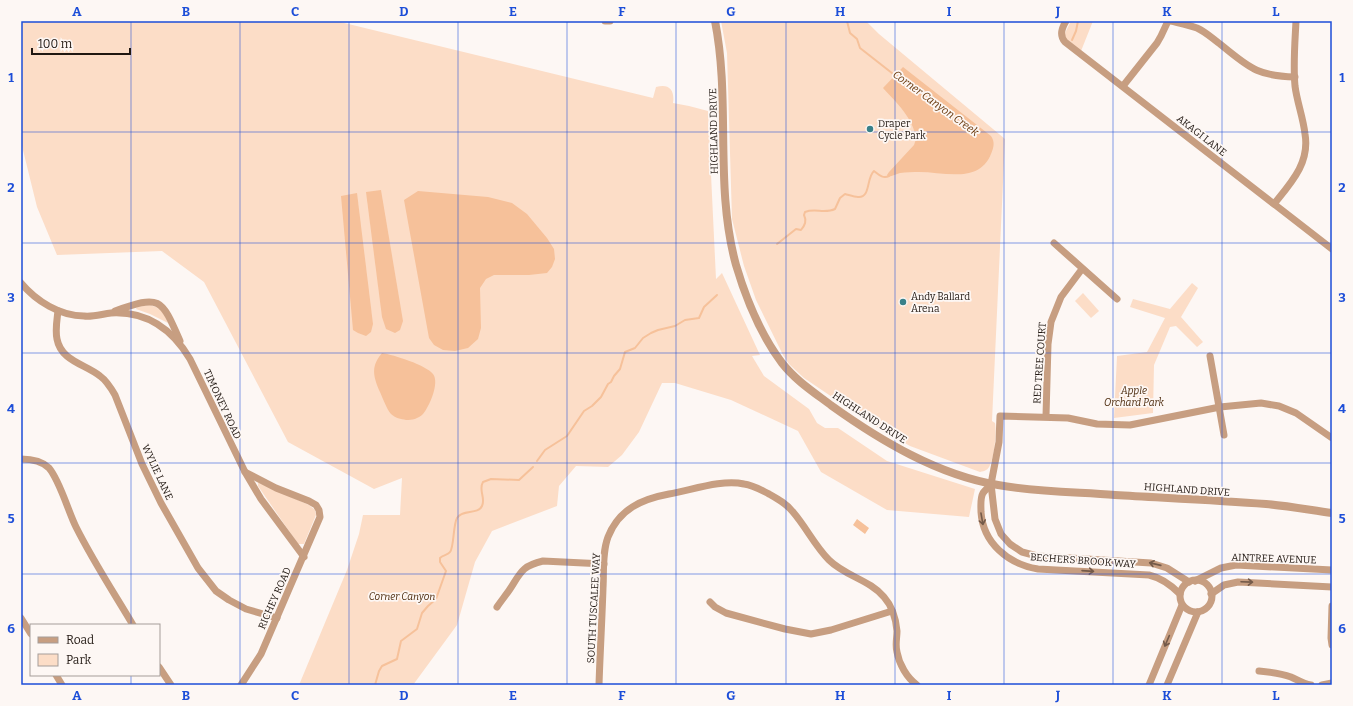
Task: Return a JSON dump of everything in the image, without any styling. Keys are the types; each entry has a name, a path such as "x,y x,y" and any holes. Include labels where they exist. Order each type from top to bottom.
{"street":[{"path":"605,21 610,21"},
{"name":"HIGHLAND DRIVE","path":"715,21 721,62 724,198 732,248 742,284 768,342 783,364 805,386 874,435 900,449 932,464 968,478 991,484 1049,490 1267,504 1332,513"},
{"name":"AKAGI LANE","path":"1066,21 1061,31 1062,39 1332,249"},
{"path":"1123,86 1157,43 1169,21 1191,26 1203,32 1250,67 1260,72 1278,76 1295,77"},
{"path":"1274,204 1295,177 1306,152 1305,133 1296,93 1296,21"},
{"path":"1054,243 1117,299"},
{"name":"RED TREE COURT","path":"1046,416 1048,344 1051,322 1066,288 1082,269"},
{"name":"TIMONEY ROAD","path":"21,283 49,307 69,315 97,316 148,301 160,304 166,310 245,472 261,499 304,556"},
{"name":"WYLIE LANE","path":"58,311 57,338 60,348 73,361 102,377 111,388 142,464 161,503 198,568 216,591 229,600 246,610 277,618"},
{"name":"TIMONEY ROAD","path":"110,313 128,313 148,319 164,327 182,344"},
{"path":"1210,356 1224,435"},
{"path":"991,484 999,442 1000,416 1046,416 1068,418 1107,425 1130,425 1220,407 1261,403 1278,406 1296,413 1332,438"},
{"path":"21,460 28,459 41,462 49,468 55,477 70,516 86,547 132,624"},
{"name":"RICHEY ROAD","path":"241,685 261,654 320,517 319,510 316,505 276,488 245,472"},
{"name":"SOUTH TUSCALEE WAY","path":"599,685 604,564 608,538 612,529 625,513 640,502 657,496 725,483 754,486 780,500 793,511 828,559 841,570 876,590 884,597 892,612 896,626 897,652 899,659 909,677 917,685"},
{"name":"BECHERS BROOK WAY","path":"991,484 993,512 997,527 1005,540 1022,552 1037,556 1151,563 1167,568 1192,581"},
{"name":"BECHERS BROOK WAY","path":"991,484 982,495 981,510 983,526 994,546 1011,561 1038,569 1150,575 1166,582 1180,594"},
{"path":"496,607 506,595 520,573 535,563 604,564"},
{"name":"AINTREE AVENUE","path":"1192,581 1221,568 1236,565 1332,570"},
{"path":"1149,685 1182,605 1180,594 1184,586 1192,581 1200,581 1208,586 1211,594 1210,604 1203,610 1198,612 1189,611 1182,605"},
{"path":"1211,594 1224,585 1238,582 1332,587"},
{"path":"710,602 715,607 726,613 803,633 817,633 831,630 892,612"},
{"path":"1332,606 1332,645"},
{"path":"1167,685 1198,612"},
{"path":"21,618 30,632"},
{"path":"160,668 171,685"},
{"path":"1259,671 1291,677 1304,684 1311,685"},
{"path":"57,676 62,685"},
{"path":"1322,685 1332,683"}],"green space":[{"name":"Corner Canyon","path":"21,21 336,21 653,98 656,87 668,87 673,94 673,103 708,111 716,279 722,273 760,355 752,356 764,376 809,409 817,423 825,428 838,428 887,461 975,489 969,517 887,510 821,472 798,431 731,400 675,383 662,383 639,432 622,455 608,467 576,466 559,486 557,506 492,531 475,562 457,625 413,685 299,685 347,570 359,534 363,515 400,515 402,478 374,489 288,442 204,282 162,251 57,255 37,207 21,142"},
{"path":"721,21 866,21 879,34 1005,139 992,421 995,423 996,427 994,451 989,467 986,470 980,472 910,446 881,430 804,378 789,364 783,355 756,300 744,266 732,219 727,53"},
{"path":"1071,21 1093,21 1081,51 1065,38 1065,33"},
{"name":"Apple Orchard Park","path":"1192,283 1198,288 1181,317 1203,342 1197,347 1176,326 1170,327 1154,365 1153,413 1114,418 1117,356 1147,352 1165,318 1130,307 1133,299 1170,309"},
{"path":"1083,293 1099,311 1091,318 1075,301"},
{"path":"149,305 162,311 166,316 168,323 136,309 137,307"},
{"path":"258,483 309,505 315,510 316,515 304,544 298,544 258,486"}],"water":[{"path":"903,67 991,136 994,142 991,154 985,163 978,169 970,173 960,174 910,172 900,173 888,177 887,175 889,172 914,145 916,139 915,132 908,118 899,105 883,88"},
{"path":"381,190 403,321 400,330 395,333 386,329 382,317 366,192"},
{"path":"418,191 488,197 512,203 527,214 554,249 555,259 552,267 547,273 529,275 494,275 486,279 480,288 481,328 478,339 468,348 455,351 443,350 434,345 429,338 404,200"},
{"path":"357,193 373,324 371,332 366,336 353,330 341,196"},
{"path":"382,353 402,358 417,364 433,374 435,383 433,395 425,411 419,417 410,420 400,419 389,412 374,375 376,362"},
{"path":"857,519 869,528 865,534 853,525"}],"waterway":[{"name":"Corner Canyon Creek","path":"847,21 850,33 857,39 860,48 897,77"},
{"path":"1072,40 1078,21"},
{"name":"Corner Canyon Creek","path":"777,244 796,229 801,230 805,223 805,212 828,211 835,209 840,198 845,194 856,197 862,196 867,191 870,178 874,171 883,177 889,176"},
{"name":"Corner Canyon Creek","path":"537,461 545,450 567,436 584,411 592,406 601,397 608,384 620,369 625,352 635,348 643,338 651,333 675,326 685,320 699,318 704,307 717,295"},
{"name":"Corner Canyon Creek","path":"375,685 382,666 397,659 401,641 417,629 422,613 436,599 446,571 440,562 440,558 449,553 451,550 456,521 459,515 480,509 483,503 481,488 483,482 491,479 519,480 533,467"}],"place":[{"name":"Draper Cycle Park","path":"870,129"},
{"name":"Andy Ballard Arena","path":"903,302"}]}
